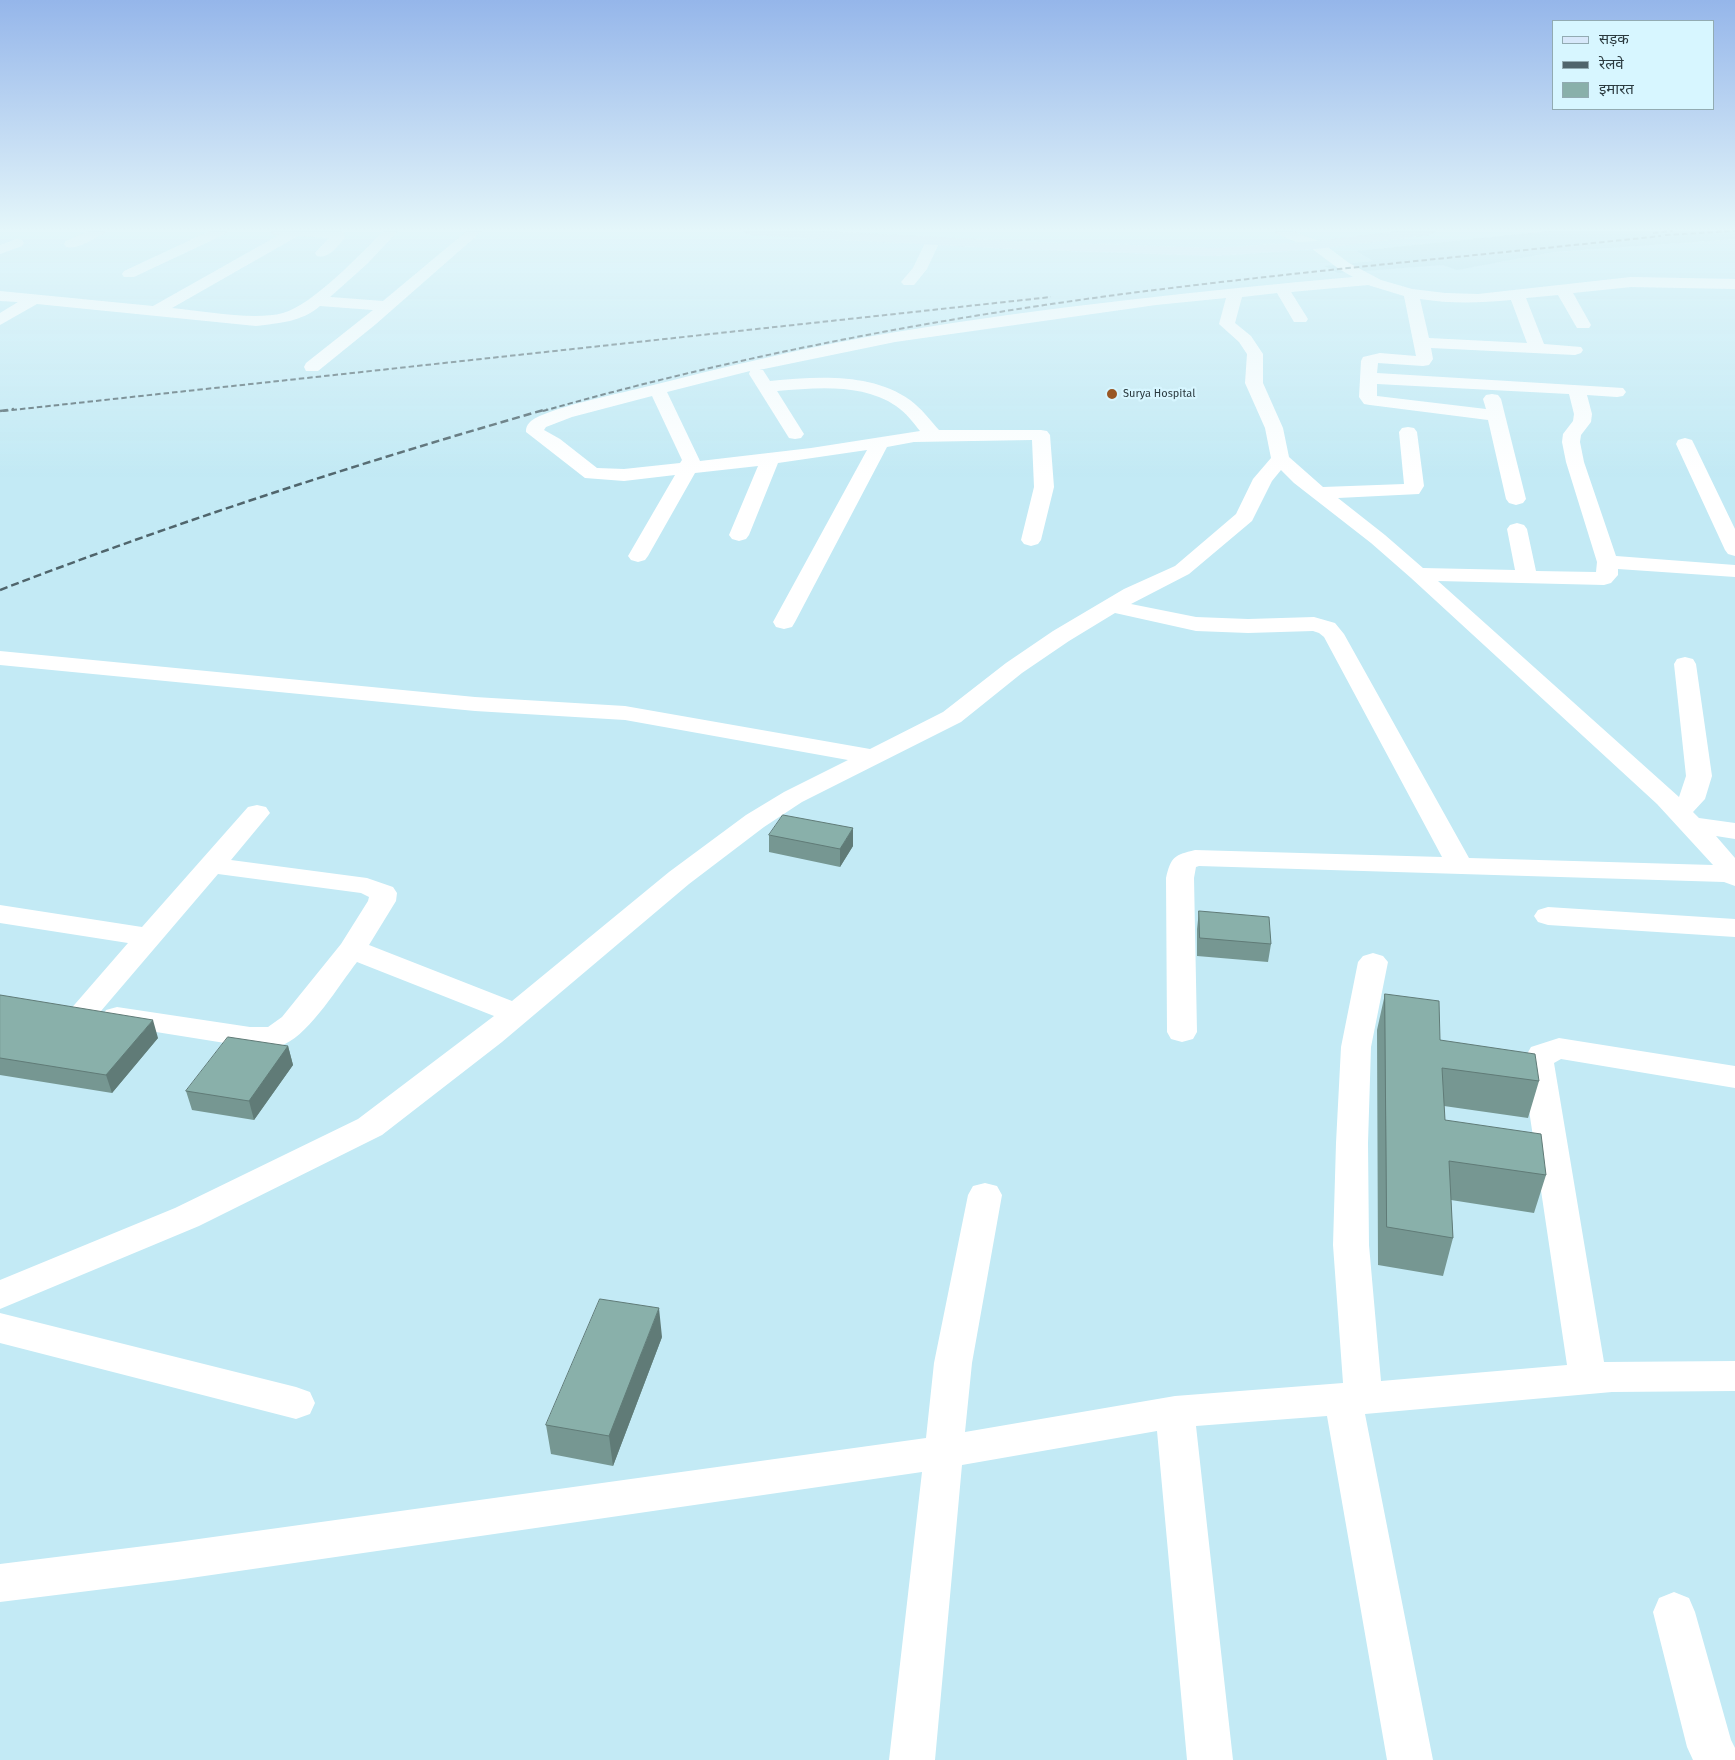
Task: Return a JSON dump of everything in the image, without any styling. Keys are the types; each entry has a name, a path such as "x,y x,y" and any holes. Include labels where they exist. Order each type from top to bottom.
{"street":[{"path":"0,320 11,313"},
{"path":"177,313 256,321 272,321 296,313"},
{"path":"312,367 378,313"},
{"path":"1031,540 1044,487 1041,436 934,436 770,459 624,475 592,474 554,443 535,432 535,427 555,417 657,389 752,366 904,335 1060,313"},
{"path":"1230,313 1227,324 1245,339 1255,354 1254,383 1274,428 1280,459 1301,479 1418,574 1685,818 1720,856 1734,876"},
{"path":"1296,313 1300,319"},
{"path":"1415,313 1425,359 1423,361 1372,359 1369,361 1368,397 1370,400 1495,416"},
{"path":"1524,313 1537,348"},
{"path":"1576,313 1583,325"},
{"path":"1422,343 1575,350"},
{"path":"752,366 795,434"},
{"path":"1369,378 1617,392"},
{"path":"766,388 827,384 856,386 883,393 908,408 934,436"},
{"path":"1490,386 1495,416 1516,499"},
{"path":"638,556 689,467 691,460 657,389"},
{"path":"1418,574 1604,579 1607,574 1607,562 1571,442 1572,434 1582,422 1583,414 1577,390"},
{"path":"1319,493 1412,490 1414,486 1408,432"},
{"path":"784,622 880,443"},
{"path":"1685,444 1735,550"},
{"path":"739,535 770,459"},
{"path":"0,1295 187,1217 370,1127 516,1014 679,878 756,822 793,797 952,717 1014,668 1061,636 1112,606 1182,570 1245,517 1263,479 1280,459"},
{"path":"1517,529 1527,577"},
{"path":"1607,562 1735,571"},
{"path":"1112,606 1196,624 1248,626 1314,624 1327,628 1333,634 1460,866"},
{"path":"0,658 475,704 625,713 874,757"},
{"path":"1685,818 1700,776 1686,664"},
{"path":"84,1011 257,813"},
{"path":"1685,818 1735,831"},
{"path":"1182,1032 1180,878 1183,863 1195,858 1734,876"},
{"path":"56,1007 250,1037 274,1037 293,1024 352,949 382,901 383,892 367,886 211,865"},
{"path":"0,914 148,937"},
{"path":"1548,916 1735,928"},
{"path":"352,949 516,1014"},
{"path":"1373,962 1356,1047 1352,1143 1351,1245 1353,1399 1410,1760"},
{"path":"1588,1379 1544,1108 1538,1063 1542,1054 1558,1048 1735,1077"},
{"path":"912,1760 953,1363 985,1195"},
{"path":"0,1328 296,1403"},
{"path":"0,1583 177,1561 943,1452 1175,1412 1612,1377 1735,1376"},
{"path":"1175,1412 1210,1760"},
{"path":"1674,1612 1710,1747 1717,1760"}],"building":[{"path":"783,815 853,828 840,849 769,835"},
{"path":"1199,911 1269,917 1271,944 1200,938"},
{"path":"1385,994 1439,1001 1440,1040 1535,1054 1539,1081 1442,1068 1445,1120 1541,1134 1546,1175 1449,1161 1453,1238 1387,1227"},
{"path":"0,995 153,1020 106,1075 0,1058"},
{"path":"228,1037 288,1046 249,1101 186,1091"},
{"path":"600,1299 659,1308 609,1436 546,1425"}],"railway":[{"path":"3,411 903,313"},
{"path":"543,411 758,357 903,328 994,313"},
{"path":"0,411 14,409"},
{"path":"0,590 203,516 409,450 547,409"}],"place":[{"name":"Surya Hospital","path":"1112,394"}]}
